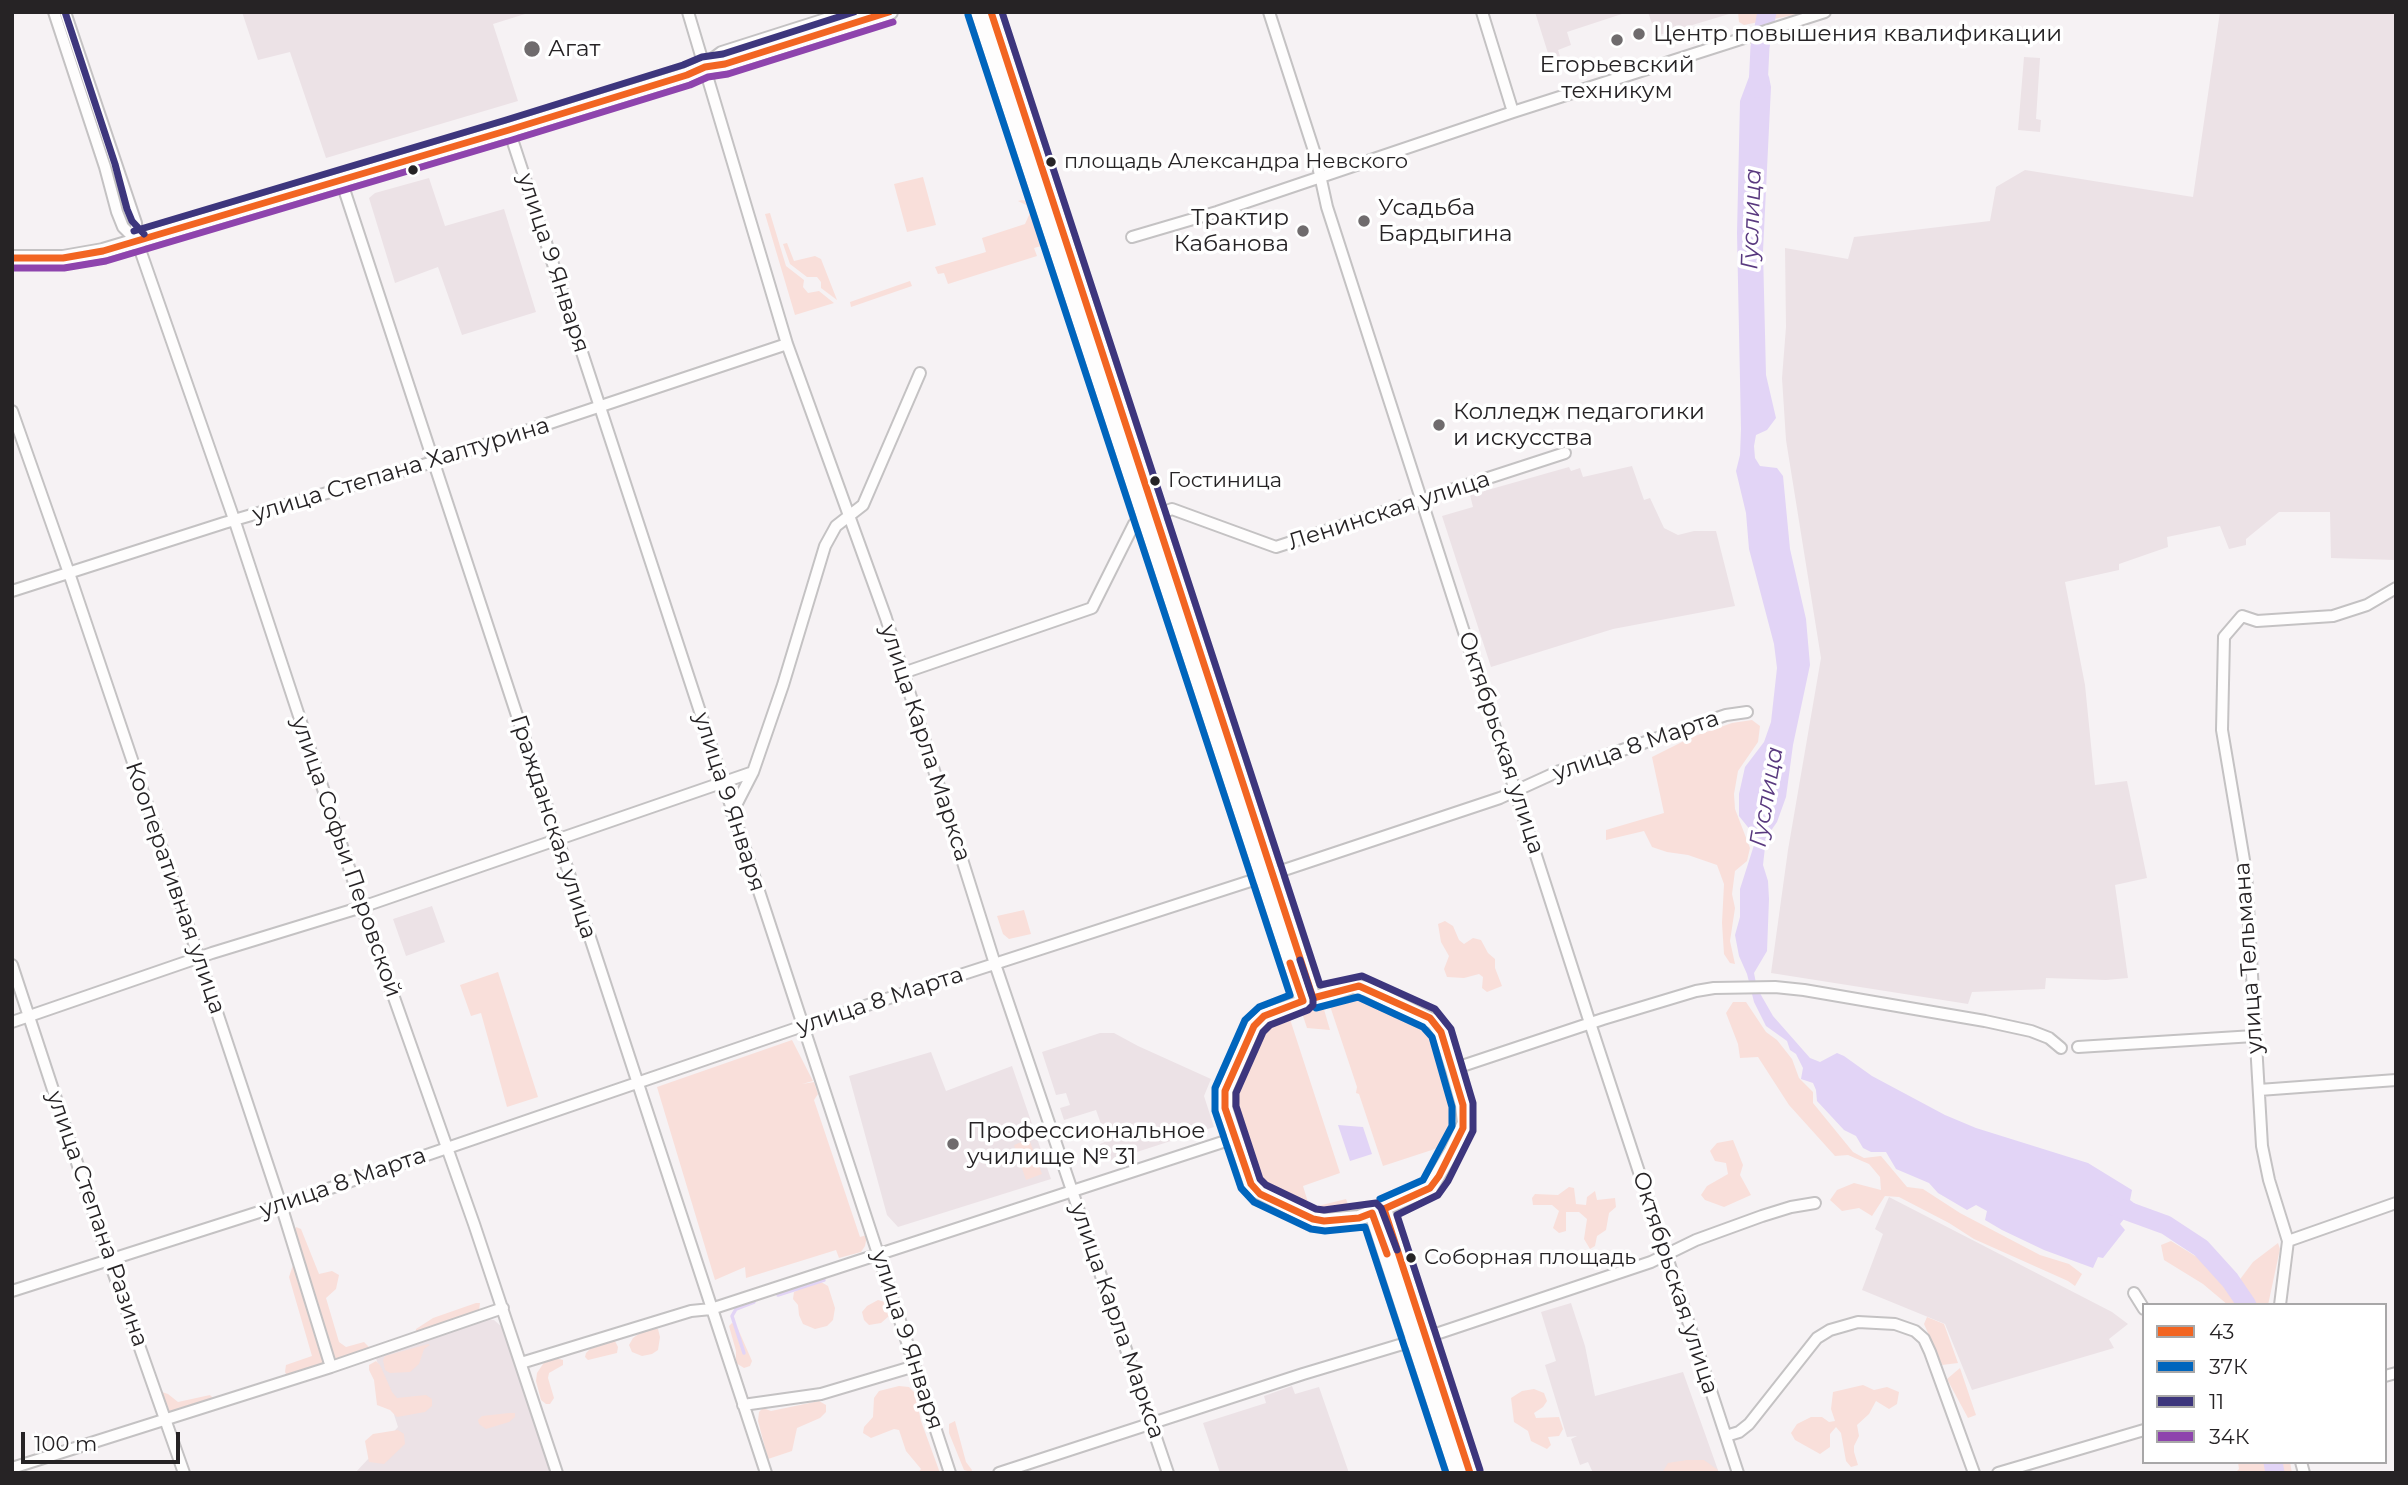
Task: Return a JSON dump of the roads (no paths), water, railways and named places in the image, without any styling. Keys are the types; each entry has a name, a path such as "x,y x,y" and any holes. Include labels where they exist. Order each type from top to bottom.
{"main road":[{"path":"12,258 87,255 137,241 687,75 705,67 722,54 855,12"},
{"path":"705,67 725,64 890,12"},
{"path":"978,12 1151,518"},
{"path":"991,12 1151,518 1308,1000"},
{"path":"1359,986 1430,1018 1441,1032 1453,1069 1465,1116 1463,1128 1430,1188 1359,1218 1324,1221 1312,1219 1259,1194 1251,1184 1225,1108 1224,1091 1254,1026 1264,1016 1359,986"},
{"path":"1378,1211 1420,1339 1470,1473"},
{"path":"1420,1339 1457,1473"}],"street":[{"name":"улица Софьи Перовской","path":"54,12 117,212 123,227 137,241"},
{"name":"улица Софьи Перовской","path":"65,12 136,223 137,241 235,522 362,907 503,1308 557,1473"},
{"name":"улица Карла Маркса","path":"688,12 788,344 903,673 995,964 1168,1473"},
{"name":"Октябрьская улица","path":"1269,12 1321,178 1327,207 1738,1473"},
{"path":"1482,12 1513,112"},
{"path":"1132,237 1321,178 1513,112 1825,12"},
{"name":"улица 9 Января","path":"509,130 950,1473"},
{"name":"Гражданская улица","path":"341,180 766,1473"},
{"name":"улица Степана Халтурина","path":"12,591 433,462 788,344"},
{"path":"732,813 753,772 783,685 825,546 836,526 863,505 920,373"},
{"name":"Кооперативная улица","path":"12,411 199,958 281,1205 331,1367"},
{"name":"Ленинская улица","path":"1151,518 1172,509 1276,547 1565,453"},
{"path":"903,673 1092,608 1134,524 1151,518"},
{"name":"улица Тельмана","path":"2280,1303 2288,1241 2269,1181 2262,1146 2246,872 2222,730 2224,637 2242,616 2257,621 2333,616 2367,605 2396,588"},
{"name":"улица 8 Марта","path":"12,1291 281,1205 803,1026 1267,876 1516,791 1557,772 1726,715 1747,712"},
{"path":"12,1022 199,958 362,907 753,772"},
{"name":"улица Степана Разина","path":"12,965 109,1260 184,1473"},
{"path":"1453,1069 1696,991 1731,988 1775,987 1972,1019 2031,1031 2049,1038 2062,1048"},
{"path":"2078,1047 2254,1036"},
{"path":"2259,1090 2396,1080"},
{"path":"521,1363 691,1311 711,1308 1235,1138"},
{"path":"999,1473 1152,1422 1420,1339 1666,1255 1696,1240 1762,1216 1815,1203"},
{"path":"2288,1241 2396,1203"},
{"path":"2134,1293 2142,1306"},
{"path":"12,1468 331,1367 503,1308"},
{"path":"1726,1436 1739,1432 1749,1424 1817,1338 1830,1330 1858,1322 1895,1324 1915,1331 1930,1352 1974,1473"},
{"path":"743,1405 821,1394 915,1366"},
{"path":"1998,1473 2142,1431"}],"water":[{"path":"1762,61 1771,87 1763,251 1766,375 1776,418 1767,430 1756,435 1754,446 1755,458 1760,466 1777,468 1783,476 1790,549 1806,619 1810,665 1793,745 1786,797 1777,822 1766,838 1763,865 1768,881 1769,899 1767,951 1754,973 1757,988 1773,1016 1810,1058 1820,1062 1837,1053 1872,1076 1945,1115 1976,1128 2088,1163 2132,1190 2130,1200 2138,1206 2135,1213 2131,1220 2124,1219 2120,1224 2125,1230 2103,1258 2098,1257 2093,1268 2044,1250 2002,1230 1985,1220 1987,1211 1976,1205 1967,1210 1938,1193 1929,1183 1896,1169 1886,1152 1871,1152 1863,1148 1856,1136 1844,1130 1817,1101 1813,1083 1801,1079 1803,1068 1787,1041 1766,1026 1754,1002 1739,956 1735,935 1740,917 1740,889 1755,842 1751,831 1739,816 1739,794 1745,767 1764,742 1771,722 1777,668 1774,644 1749,549 1746,513 1736,471 1741,429 1737,233 1740,101 1752,69"},
{"path":"1338,1125 1363,1127 1372,1154 1350,1161"}],"waterway":[{"name":"Гуслица","path":"1758,88 1760,47 1767,12"},
{"name":"Гуслица","path":"2111,1205 2166,1225 2201,1248 2230,1280 2246,1303"},
{"path":"778,1295 824,1280"},
{"path":"744,1353 732,1316 736,1309 754,1302"},
{"name":"Гуслица","path":"2273,1464 2275,1473"}],"place":[{"name":"Центр повышения квалификации","path":"1639,34"},
{"name":"Егорьевский техникум","path":"1617,40"},
{"name":"Агат","path":"532,49"},
{"name":"площадь Александра Невского","path":"1051,162"},
{"name":"Усадьба Бардыгина","path":"1364,221"},
{"name":"Трактир Кабанова","path":"1303,231"},
{"name":"Колледж педагогики и искусства","path":"1439,425"},
{"name":"Гостиница","path":"1155,481"},
{"name":"Профессиональное училище № 31","path":"953,1144"},
{"name":"Соборная площадь","path":"1411,1258"}]}
